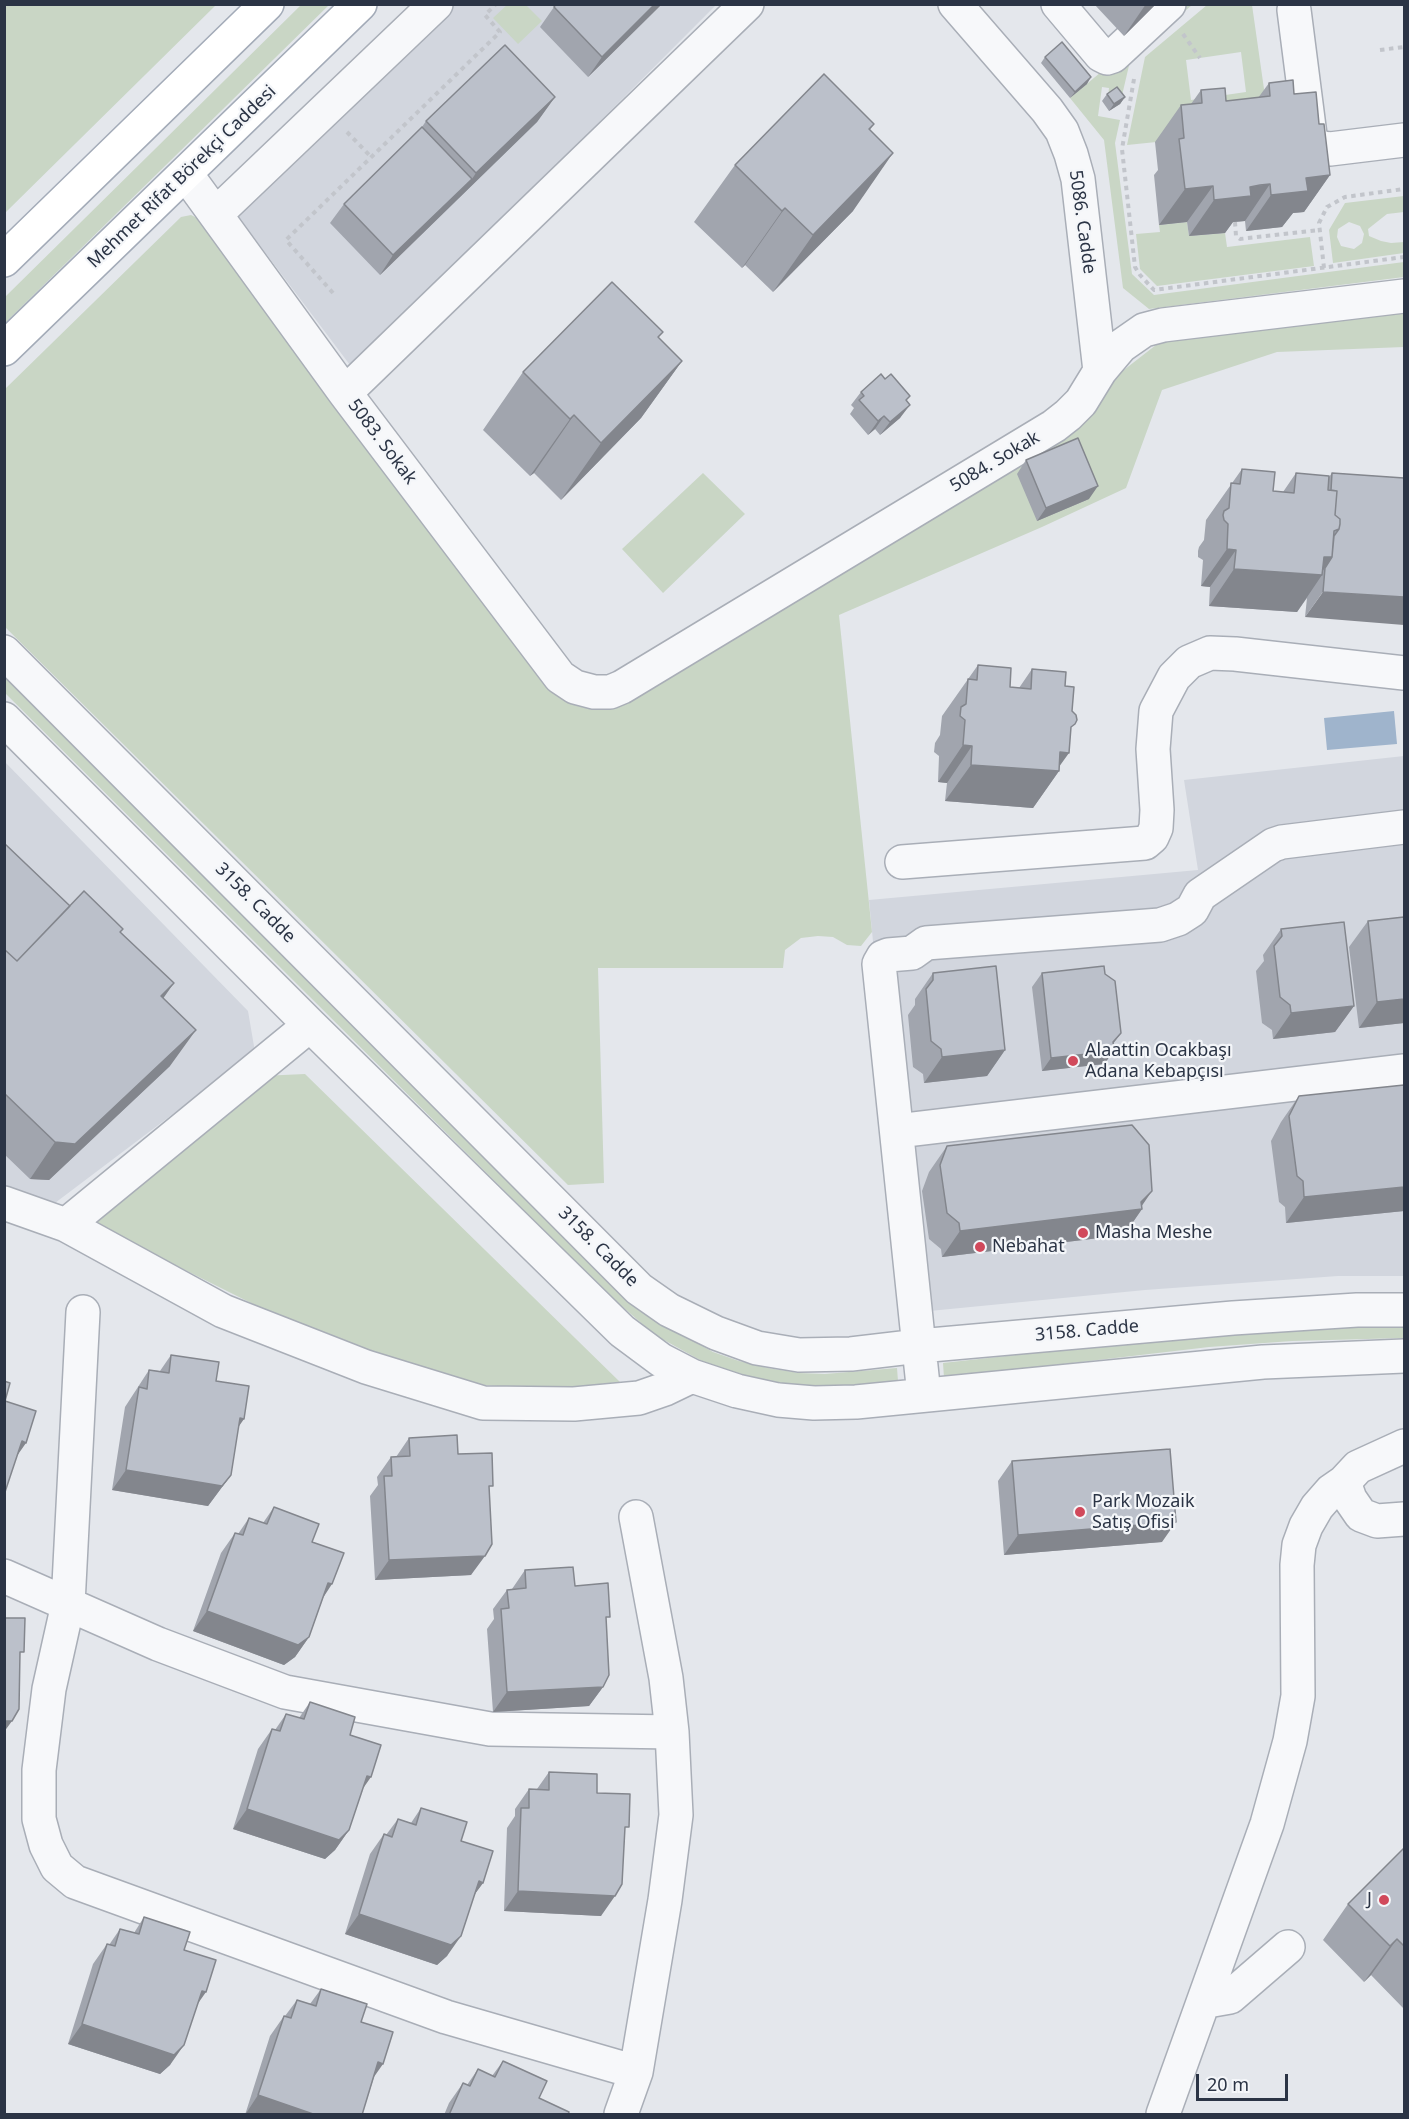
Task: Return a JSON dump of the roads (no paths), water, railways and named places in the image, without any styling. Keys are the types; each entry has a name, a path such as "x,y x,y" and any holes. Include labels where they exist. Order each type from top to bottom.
{"main road":[{"path":"4,260 267,4"},
{"name":"Mehmet Rifat Börekçi Caddesi","path":"4,349 360,4"}],"street":[{"path":"216,214 436,4"},
{"path":"345,393 747,4"},
{"name":"5086. Cadde","path":"955,4 1062,131 1078,179 1100,371"},
{"path":"1058,4 1100,54 1107,58 1174,16"},
{"path":"1294,10 1310,135 1317,147 1330,149 1404,140"},
{"path":"1042,105 1100,54"},
{"name":"5083. Sokak","path":"186,174 345,393 560,677 575,687 594,692"},
{"name":"5084. Sokak","path":"594,692 610,692 622,687 1054,426 1081,402 1100,371 1121,346 1144,330 1163,325 1404,296"},
{"name":"3158. Cadde","path":"4,652 639,1289 669,1310 706,1329 757,1347 799,1355 851,1354 1233,1318 1357,1310 1404,1310"},
{"path":"902,862 1145,843 1152,837 1156,828 1153,749 1156,711 1174,677 1189,662 1210,653 1404,673"},
{"path":"4,719 310,1025 622,1331 661,1360 692,1376 737,1391 778,1400 814,1403 924,1395 1263,1362 1404,1356"},
{"path":"924,1395 879,964 883,957 912,953 926,943 1160,925 1178,919 1191,910 1200,896 1274,845 1282,842 1404,828"},
{"path":"66,1225 310,1025"},
{"path":"897,1131 1404,1071"},
{"path":"4,1203 66,1225 223,1311 366,1367 483,1403 574,1404 639,1398 666,1389 692,1376"},
{"path":"83,1312 68,1604 49,1689 39,1770 39,1819 46,1845 57,1867 75,1882 446,2018 636,2072"},
{"path":"1163,2115 1267,1824 1290,1741 1298,1696 1296,1565 1299,1545 1306,1526 1317,1507 1332,1491 1358,1467 1404,1446"},
{"path":"1344,1482 1350,1499 1361,1515 1377,1521 1404,1519"},
{"path":"621,2115 636,2072 676,1815 672,1732 666,1678 636,1517"},
{"path":"4,1576 158,1644 285,1692 490,1729 672,1732"},
{"path":"1205,1998 1222,2000 1237,1993 1288,1947"}],"water":[{"path":"1394,711 1397,744 1327,750 1324,718"}],"place":[{"name":"Alaattin Ocakbaşı Adana Kebapçısı","path":"1073,1061"},
{"name":"Masha Meshe","path":"1083,1233"},
{"name":"Nebahat","path":"980,1247"},
{"name":"Park Mozaik Satış Ofisi","path":"1080,1512"},
{"name":"J","path":"1384,1900"}]}
